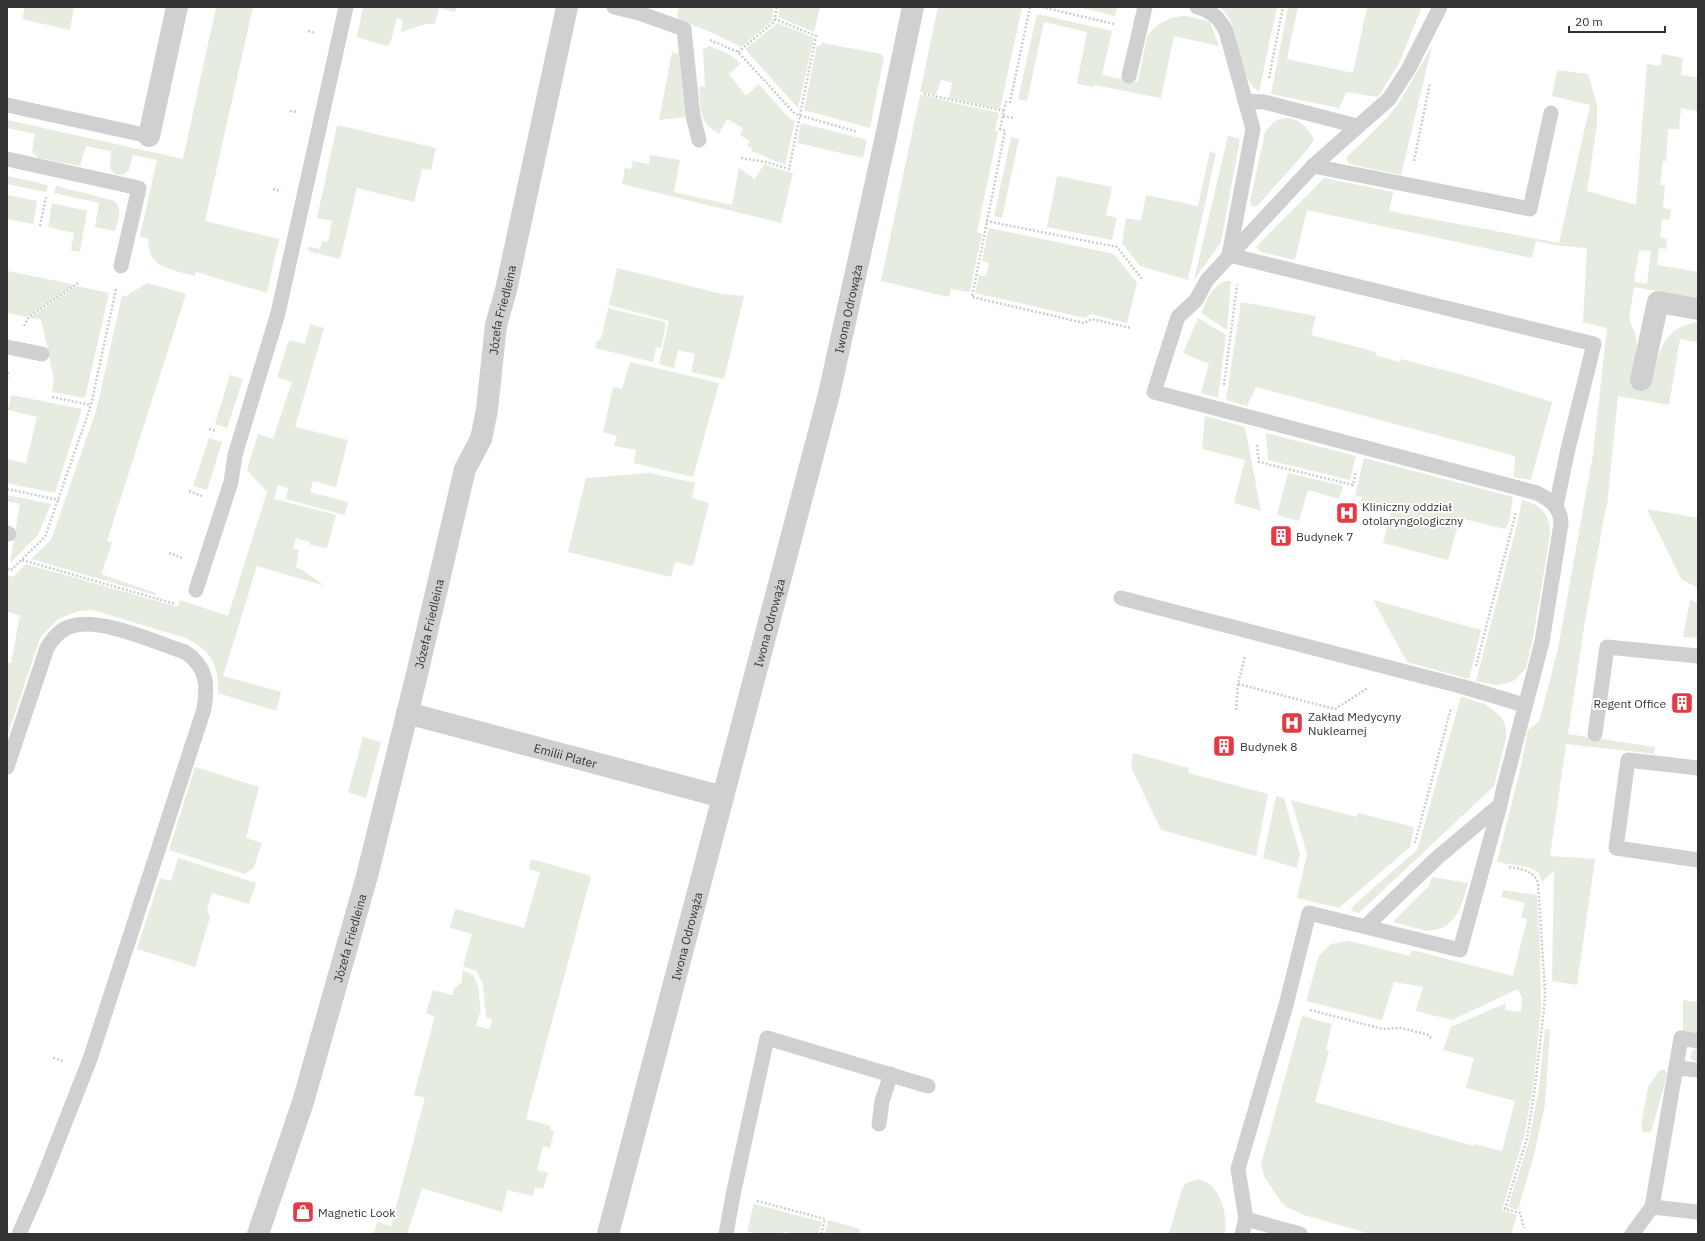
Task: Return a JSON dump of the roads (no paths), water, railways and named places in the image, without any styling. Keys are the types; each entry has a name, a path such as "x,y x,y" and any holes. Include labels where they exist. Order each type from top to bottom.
{"street":[{"path":"149,136 177,7"},
{"name":"Józefa Friedleina","path":"258,1234 298,1117 367,876 465,469 481,438 487,410 496,325 508,282 568,7"},
{"name":"Iwona Odrowąża","path":"608,1234 829,394 913,7"},
{"path":"1641,380 1658,302 1698,309"},
{"name":"Emilii Plater","path":"407,713 723,797"}],"lane":[{"path":"196,590 231,482 234,455 278,314 346,7"},
{"path":"614,7 642,10 684,29 693,116 699,140"},
{"path":"1129,76 1145,7"},
{"path":"1197,7 1214,14 1220,20 1226,31 1253,129 1235,257"},
{"path":"1242,1234 1246,1219 1238,1169 1286,1005 1308,913 1460,950 1485,863 1524,705 1542,642 1561,516 1556,506 1547,498 1536,493 1154,392 1178,317 1196,300 1207,280 1235,257 1313,166 1389,99 1409,68 1440,7"},
{"path":"1245,101 1264,102 1357,126"},
{"path":"7,105 149,136"},
{"path":"1313,166 1530,209 1551,113"},
{"path":"7,159 139,188 121,266"},
{"path":"1235,257 1594,344 1568,449 1556,506"},
{"path":"7,347 42,354"},
{"path":"1121,598 1397,670 1524,705"},
{"path":"7,767 47,648 60,632 70,626 92,624 114,628 185,652 194,658 201,667 206,679 206,693 199,724 90,1059 38,1191 19,1234"},
{"path":"1595,734 1607,647 1698,656"},
{"path":"1698,768 1628,760 1616,848 1698,860"},
{"path":"1366,926 1438,857 1500,805"},
{"path":"726,1234 733,1194 767,1038 928,1086"},
{"path":"1632,1234 1652,1207 1681,1038 1698,1041"},
{"path":"1676,1068 1698,1070"},
{"path":"879,1124 882,1101 890,1074"},
{"path":"1652,1207 1698,1212"},
{"path":"1246,1219 1300,1234"}],"place":[{"name":"Kliniczny oddział otolaryngologiczny","path":"1347,513"},
{"name":"Budynek 7","path":"1281,536"},
{"name":"Regent Office","path":"1682,703"},
{"name":"Zakład Medycyny Nuklearnej","path":"1292,723"},
{"name":"Budynek 8","path":"1224,746"},
{"name":"Magnetic Look","path":"303,1212"}]}
